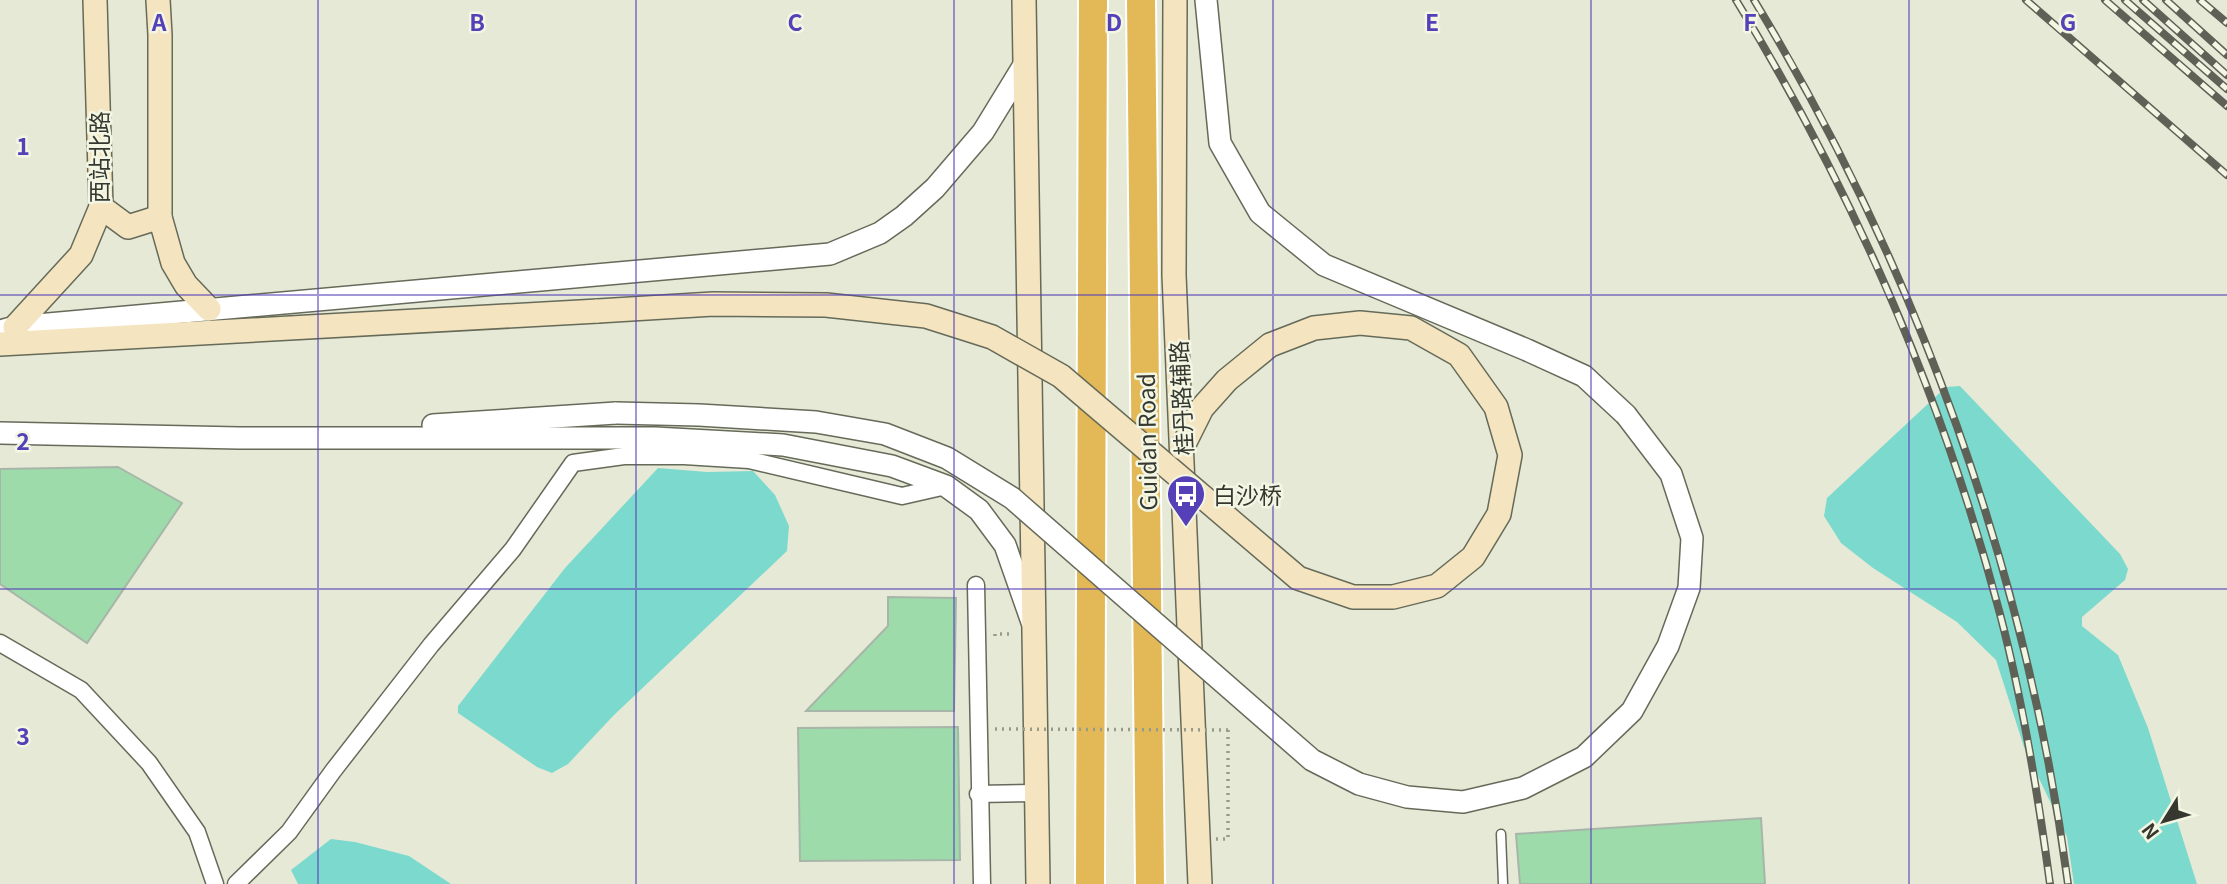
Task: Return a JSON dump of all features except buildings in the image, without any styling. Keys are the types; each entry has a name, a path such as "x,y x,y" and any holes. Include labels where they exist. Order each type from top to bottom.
{"highway":[{"path":"1090,884 1093,0"},
{"name":"Guidan Road","path":"1141,0 1150,884"}],"main road":[{"name":"西站北路","path":"5,334 80,255 101,207 95,0"},
{"path":"158,0 160,217 173,263 186,285 209,309"},
{"path":"1024,0 1038,884"},
{"name":"桂丹路辅路","path":"1175,0 1174,275 1200,884"},
{"path":"101,207 128,227 160,217"},
{"path":"5,334 598,311 713,304 826,305 926,316 992,337 1061,376 1298,578 1353,597 1393,597 1437,586 1473,557 1499,514 1510,455 1496,407 1459,355 1411,328 1360,323 1314,328 1270,345 1227,380 1202,408 1182,448"}],"street":[{"path":"239,438 615,413 816,422 885,434 947,458 1012,498 1312,760 1359,783 1407,797 1463,802 1523,788 1584,757 1632,711 1668,646 1689,588 1692,538 1671,474 1626,415 1584,376 1324,265 1260,213 1220,143 1206,0"},
{"path":"5,334 209,309 830,254 880,233 935,188 983,132 1024,65"},
{"path":"0,433 239,438 655,438 783,445 892,466 946,486 979,510 1005,545 1036,634"},
{"path":"236,884 289,832 431,645 513,549 573,463 624,456 749,460 902,496 946,486"},
{"path":"976,585 978,794 982,884"},
{"path":"0,643 81,690 149,763 197,832 215,884"},
{"path":"978,794 1038,793"}],"lane":[{"path":"1501,834 1503,884"}],"path":[{"path":"995,729 1228,730 1228,839"}],"water":[{"path":"1960,386 2120,554 2128,569 2125,580 2082,617 2082,626 2118,655 2148,728 2197,884 2074,884 2067,837 2024,747 1996,660 1957,622 1873,568 1841,543 1824,516 1827,498 1946,387"},
{"path":"658,468 707,472 753,471 775,495 789,526 787,551 613,716 568,764 552,773 537,767 458,713 458,706 565,568"},
{"path":"331,839 355,842 409,856 451,884 298,884 291,870"}],"railway":[{"path":"1736,0 1779,72 1856,221 1922,375 1951,454 1977,533 2016,681 2050,884"},
{"path":"1754,0 1813,102 1866,207 1914,315 1957,426 1994,538 2025,652 2049,768 2068,884"},
{"path":"2026,0 2227,175"},
{"path":"2105,0 2227,106"},
{"path":"2125,0 2227,89"},
{"path":"2143,0 2227,75"},
{"path":"2166,0 2227,55"},
{"path":"2200,0 2227,23"}],"place":[{"name":"白沙桥","path":"1186,528"}]}
